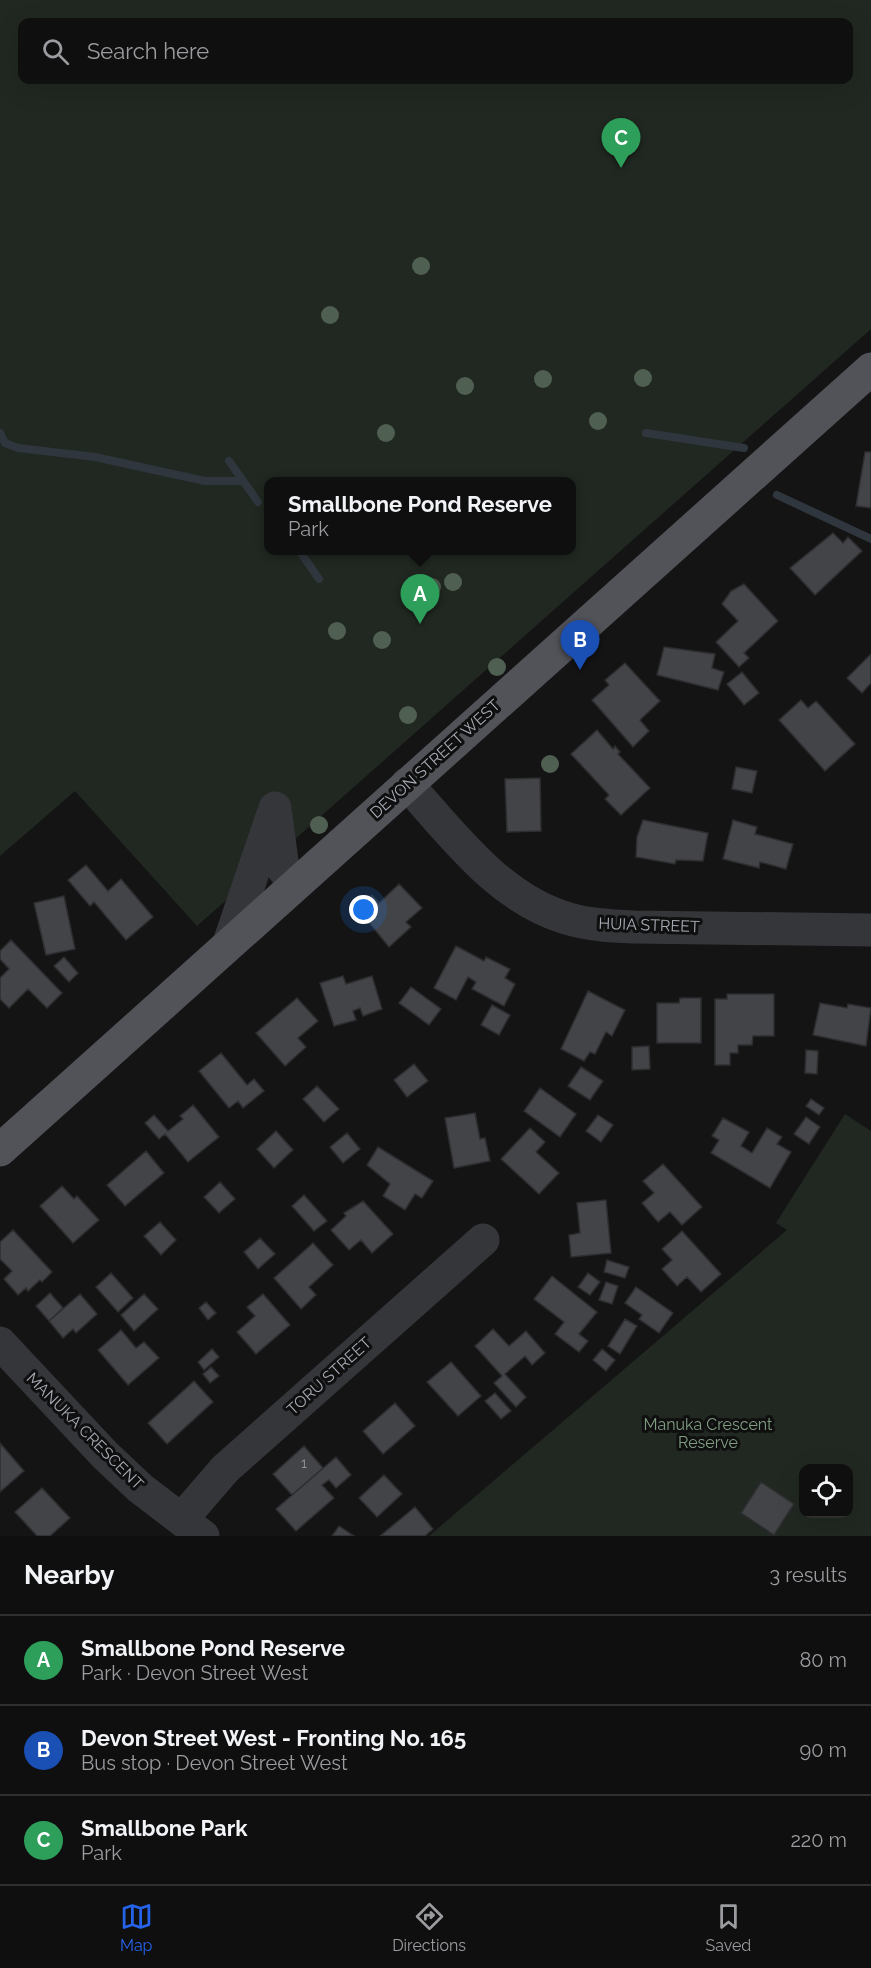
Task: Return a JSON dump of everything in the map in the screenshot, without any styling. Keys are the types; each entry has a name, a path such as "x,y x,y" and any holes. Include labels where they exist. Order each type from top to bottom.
{"main road":[{"name":"DEVON STREET WEST","path":"0,1150 871,369"}],"street":[{"name":"HUIA STREET","path":"407,784 497,879 533,904 566,918 600,925 634,927 871,930"},
{"path":"230,944 275,808 283,869 295,884"},
{"name":"TORU STREET","path":"192,1527 225,1469 483,1240"},
{"name":"MANUKA CRESCENT","path":"0,1343 105,1455 140,1488 192,1527"}],"green space":[{"path":"0,0 871,0 871,329 197,926 75,791 0,856"},
{"name":"Manuka Crescent Reserve","path":"845,1114 871,1131 871,1536 429,1536 787,1230 776,1223"}],"building":[{"path":"865,452 871,452 871,508 856,506"},
{"path":"833,533 843,543 848,537 862,551 815,595 790,568"},
{"path":"744,584 778,621 744,653 749,658 739,667 716,642 738,621 722,604 731,591"},
{"path":"664,647 715,654 712,668 724,672 718,690 657,675"},
{"path":"871,654 871,683 862,693 847,678"},
{"path":"625,663 660,701 640,720 649,731 633,747 592,700 609,685 605,680"},
{"path":"742,672 759,693 744,705 727,684"},
{"path":"801,700 808,708 816,701 855,744 825,771 779,720"},
{"path":"597,730 613,749 615,746 620,752 618,754 650,788 621,815 605,799 609,795 571,754"},
{"path":"736,767 757,771 752,793 732,789"},
{"path":"540,778 541,831 507,832 505,779"},
{"path":"643,820 708,833 703,861 676,860 675,864 636,857 637,837"},
{"path":"733,820 757,827 755,834 793,844 786,869 760,862 759,868 723,859"},
{"path":"86,865 108,891 121,879 153,917 126,940 94,902 90,906 68,880"},
{"path":"399,884 422,908 406,922 411,927 389,947 357,908 372,895 379,903"},
{"path":"64,896 75,949 46,955 34,903"},
{"path":"11,940 62,993 47,1008 28,989 9,1008 0,999 0,978 9,969 0,959 0,951"},
{"path":"456,946 484,961 486,957 510,969 505,978 515,984 504,1006 472,989 476,982 468,977 456,1000 434,988"},
{"path":"64,957 78,973 69,982 54,966"},
{"path":"343,976 346,984 372,976 382,1009 363,1016 360,1008 353,1011 356,1020 334,1026 320,983"},
{"path":"411,987 441,1009 429,1025 399,1003"},
{"path":"588,991 625,1010 612,1036 606,1032 595,1054 590,1052 584,1061 561,1049"},
{"path":"727,994 774,994 774,1036 753,1036 752,1045 738,1045 738,1053 730,1053 730,1065 715,1065 715,999 727,999"},
{"path":"297,998 318,1021 298,1038 306,1047 285,1066 256,1033"},
{"path":"680,998 701,998 701,1043 657,1043 657,1003 679,1003"},
{"path":"820,1003 847,1008 848,1004 871,1008 866,1046 813,1035"},
{"path":"492,1005 510,1015 499,1035 481,1025"},
{"path":"649,1046 650,1069 632,1070 632,1047"},
{"path":"806,1050 818,1051 817,1074 805,1073"},
{"path":"221,1053 247,1085 254,1079 264,1091 243,1108 238,1101 229,1108 199,1071"},
{"path":"414,1064 428,1081 407,1097 394,1080"},
{"path":"581,1067 603,1081 590,1100 568,1086"},
{"path":"317,1086 339,1109 324,1122 303,1099"},
{"path":"540,1088 576,1114 560,1137 524,1111"},
{"path":"811,1099 824,1108 819,1115 806,1106"},
{"path":"193,1105 219,1137 188,1162 165,1134 159,1139 145,1123 154,1115 168,1131 183,1119 180,1116"},
{"path":"475,1113 480,1139 485,1138 490,1161 454,1168 445,1118"},
{"path":"598,1115 613,1125 601,1142 586,1131"},
{"path":"806,1117 820,1127 809,1144 794,1134"},
{"path":"723,1118 749,1132 741,1146 752,1153 767,1128 782,1137 777,1144 791,1152 770,1188 711,1153 719,1140 712,1136"},
{"path":"530,1128 545,1142 536,1152 559,1173 539,1194 501,1159"},
{"path":"276,1131 293,1150 274,1168 257,1149"},
{"path":"347,1133 360,1149 343,1163 330,1147"},
{"path":"378,1147 433,1181 422,1198 415,1194 405,1210 383,1196 390,1184 367,1165"},
{"path":"146,1151 164,1173 125,1206 107,1185"},
{"path":"663,1164 702,1207 682,1225 670,1212 658,1222 642,1203 654,1193 643,1181"},
{"path":"220,1182 235,1199 219,1213 204,1197"},
{"path":"62,1186 74,1199 77,1196 99,1220 73,1243 40,1206"},
{"path":"304,1195 327,1221 314,1231 292,1206"},
{"path":"606,1200 611,1253 571,1257 569,1235 580,1233 577,1203"},
{"path":"363,1201 393,1234 372,1253 361,1240 349,1250 331,1230 346,1216 344,1213"},
{"path":"160,1222 176,1240 161,1255 144,1236"},
{"path":"13,1230 52,1272 42,1282 40,1280 28,1291 26,1288 18,1295 4,1279 12,1271 0,1259 0,1242"},
{"path":"682,1231 721,1274 701,1292 687,1277 677,1286 662,1269 672,1260 662,1249"},
{"path":"260,1238 275,1254 258,1269 244,1252"},
{"path":"313,1243 333,1265 309,1287 316,1295 301,1309 274,1278"},
{"path":"607,1260 629,1267 625,1278 604,1272"},
{"path":"111,1273 133,1298 118,1312 96,1287"},
{"path":"588,1273 600,1282 590,1295 578,1287"},
{"path":"552,1276 597,1312 579,1334 588,1341 579,1352 555,1334 564,1322 534,1299"},
{"path":"606,1282 618,1286 612,1304 599,1300"},
{"path":"636,1287 673,1313 659,1333 639,1319 642,1315 625,1303"},
{"path":"50,1293 63,1308 49,1321 36,1306"},
{"path":"80,1294 97,1314 76,1333 73,1329 63,1338 49,1321"},
{"path":"144,1294 158,1309 134,1331 121,1315"},
{"path":"263,1294 290,1325 256,1354 237,1332 255,1316 247,1307"},
{"path":"206,1302 216,1313 208,1320 199,1308"},
{"path":"625,1319 637,1326 620,1354 608,1346"},
{"path":"493,1329 509,1346 526,1331 545,1353 532,1365 525,1356 505,1374 526,1397 516,1407 494,1383 502,1376 475,1346"},
{"path":"121,1330 136,1348 144,1342 159,1358 128,1385 98,1350"},
{"path":"212,1349 219,1357 204,1370 198,1362"},
{"path":"602,1349 615,1360 606,1371 593,1360"},
{"path":"451,1362 481,1396 458,1416 427,1382"},
{"path":"211,1367 219,1376 210,1383 203,1374"},
{"path":"194,1381 213,1402 167,1444 148,1423"},
{"path":"495,1393 511,1411 501,1419 485,1401"},
{"path":"395,1403 415,1426 383,1454 363,1431"},
{"path":"0,1443 24,1471 0,1492"},
{"path":"304,1446 323,1468 292,1495 273,1474"},
{"path":"336,1457 351,1475 336,1488 329,1480 322,1485 334,1498 296,1531 276,1509"},
{"path":"384,1475 402,1494 377,1517 359,1498"},
{"path":"761,1482 794,1504 774,1535 741,1513"},
{"path":"42,1488 70,1518 50,1536 37,1536 15,1512"},
{"path":"415,1507 433,1529 425,1536 380,1536"},
{"path":"339,1526 354,1536 332,1536"}],"waterway":[{"path":"0,433 5,443 18,448 95,457 205,481 243,481"},
{"path":"646,433 744,448"},
{"path":"229,461 258,502"},
{"path":"777,495 871,539"},
{"path":"302,555 319,579"}],"place":[{"name":"Smallbone Park","path":"621,168"},
{"name":"Smallbone Pond Reserve","path":"420,624"},
{"name":"Devon Street West - Fronting No. 165","path":"580,670"}]}
